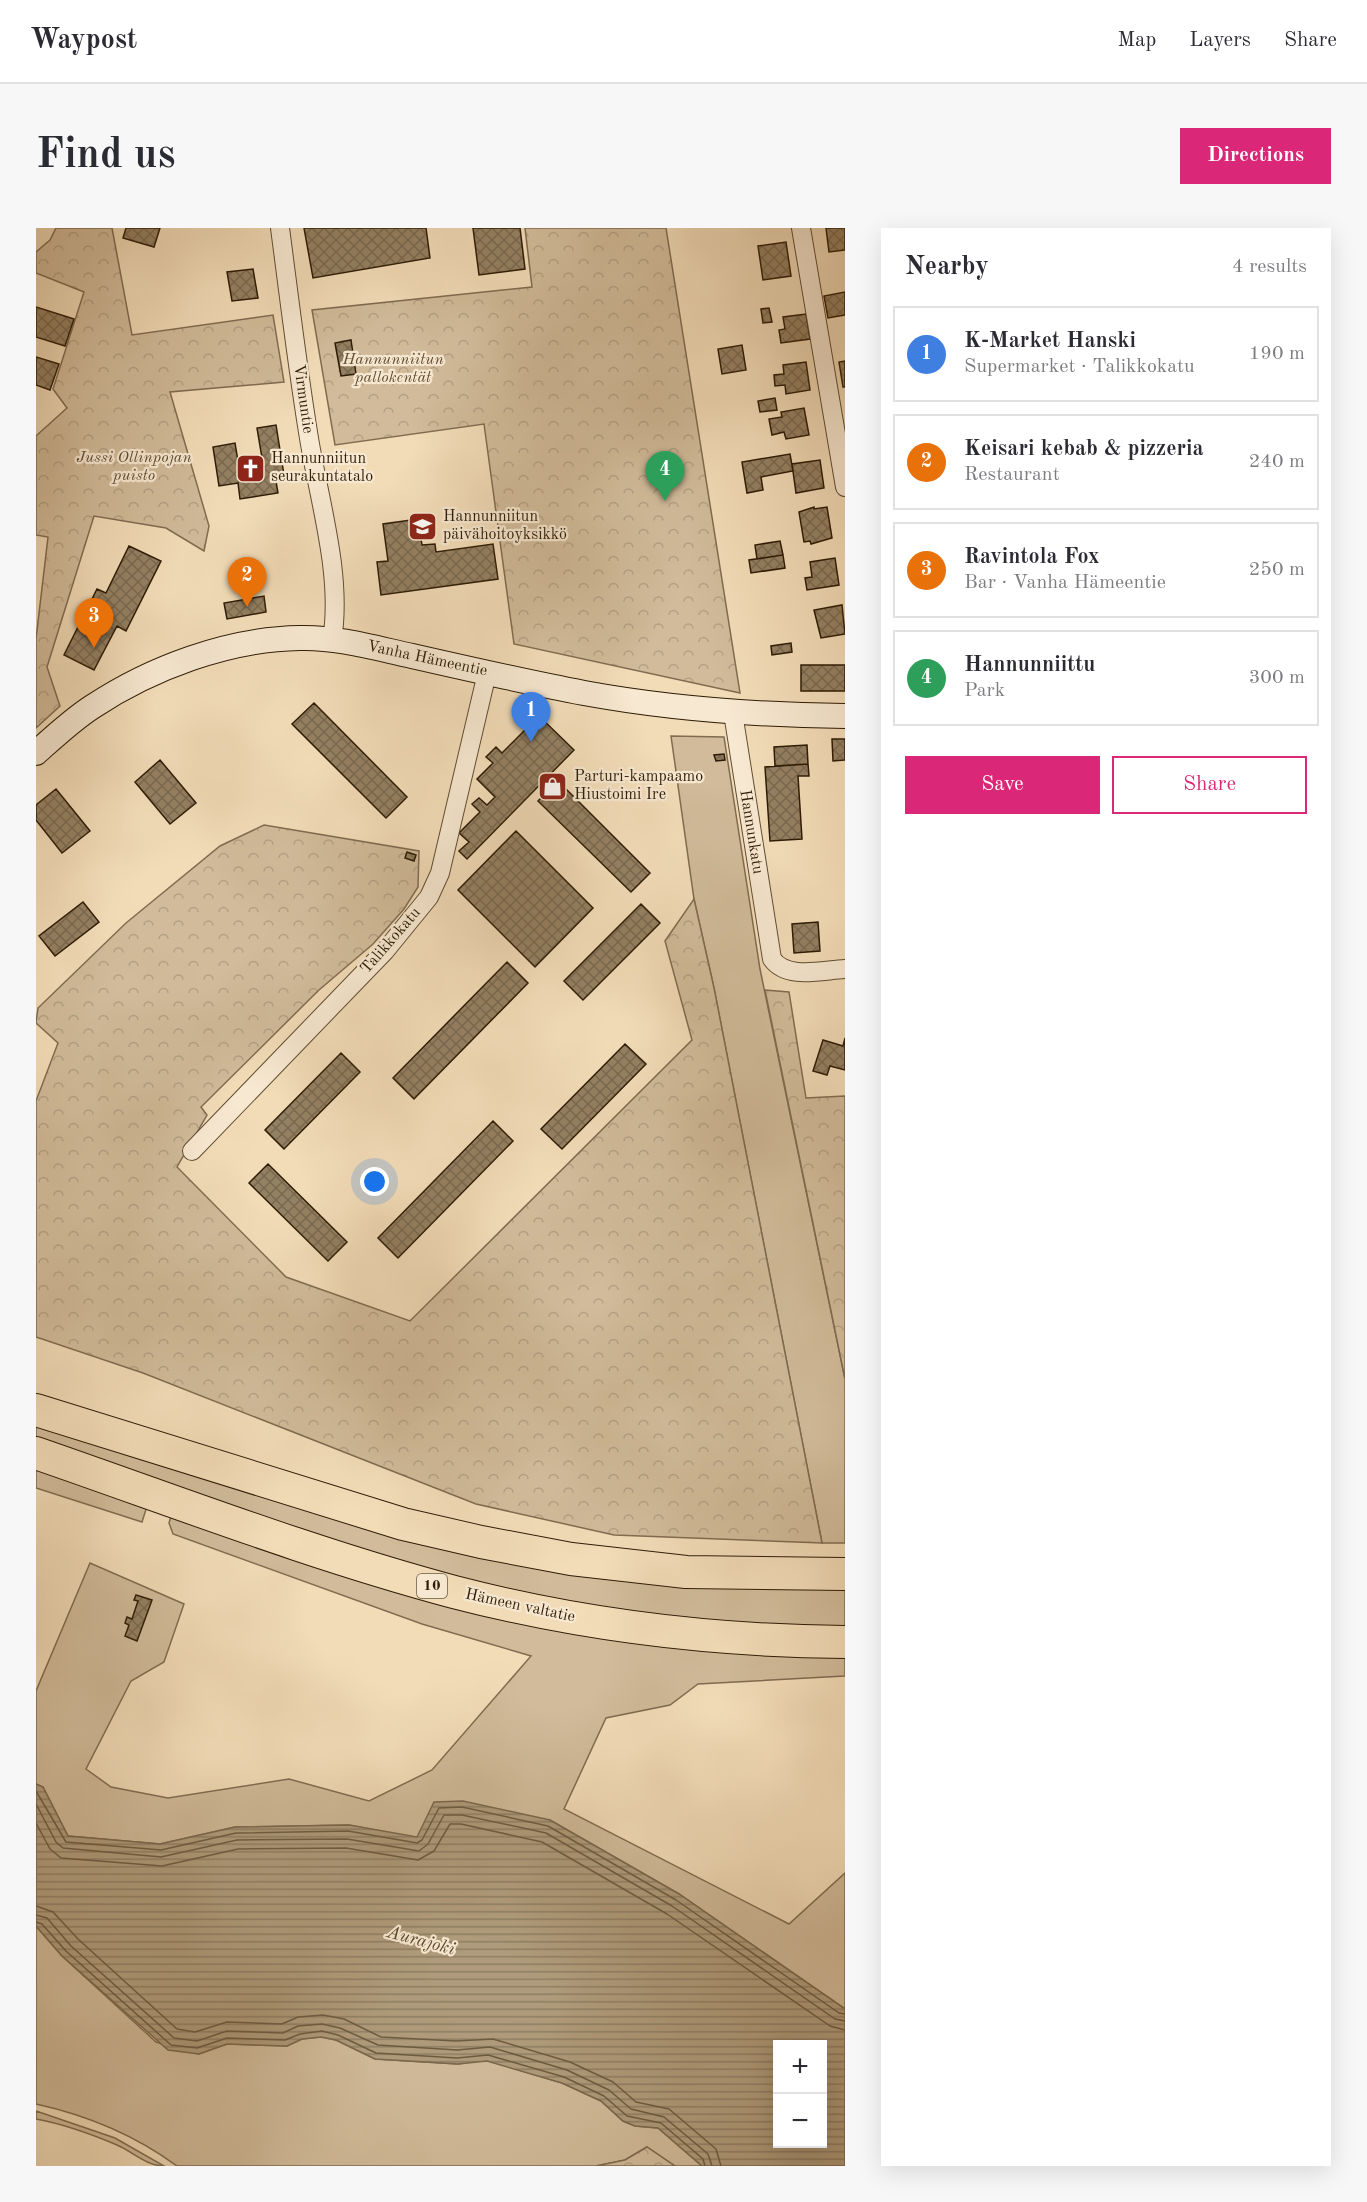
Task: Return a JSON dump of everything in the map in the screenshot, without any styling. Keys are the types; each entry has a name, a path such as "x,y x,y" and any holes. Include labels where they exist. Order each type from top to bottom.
{"highway":[{"path":"36,1410 403,1524 481,1542 571,1559 686,1572 845,1574"},
{"name":"Hämeen valtatie","path":"36,1453 287,1542 456,1592 550,1613 675,1632 792,1641 845,1642"}],"street":[{"name":"Virmuntie","path":"280,228 308,432 334,582 335,612 332,640"},
{"path":"801,228 845,487"},
{"name":"Vanha Hämeentie","path":"36,753 91,708 145,677 177,664 259,642 300,638 332,640 658,706 733,713 845,716"},
{"name":"Talikkokatu","path":"192,1151 385,951 429,897 440,873 487,673"},
{"name":"Hannunkatu","path":"733,713 770,951 774,963 789,971 845,969"}],"green space":[{"name":"Jussi Ollinpojan puisto","path":"56,228 112,228 132,335 273,315 284,382 170,392 209,526 204,551 166,528 94,516 47,667 60,706 36,728 36,639 48,537 36,535 36,436 67,408 53,389 84,292 36,273 36,252 50,240"},
{"name":"Hannunniitun pallokentät","path":"525,228 666,228 740,693 514,644 484,424 335,445 312,310 532,287"},
{"path":"671,736 724,737 760,969 845,1379 845,1543 822,1543 714,988 694,899"},
{"path":"264,825 419,851 418,887 404,909 373,944 319,990 201,1107 207,1115 177,1167 286,1277 410,1321 692,1040 665,941 694,899 714,988 822,1543 614,1535 476,1504 143,1373 36,1337 36,1101 58,1043 36,1023 38,1008 126,923 220,846"},
{"path":"765,990 789,992 806,1098 845,1096 845,1379"},
{"path":"36,1422 296,1504 845,1589 845,1630 781,1630 564,1604 439,1577 36,1440"},
{"path":"36,1464 148,1503 142,1522 36,1488"},
{"path":"172,1513 287,1554 845,1654 845,1676 698,1684 670,1705 606,1718 564,1809 789,1924 845,1873 845,2009 679,1894 550,1820 417,1838 349,1825 235,1827 160,1844 68,1836 43,1787 36,1784 36,1691 90,1563 184,1604 164,1662 131,1681 86,1769 111,1787 168,1798 289,1779 369,1801 432,1770 531,1656 422,1624 173,1534 169,1523"},
{"path":"36,1926 62,1956 156,2042 199,2054 227,2044 287,2046 302,2039 321,2037 336,2040 375,2059 458,2064 486,2060 562,2083 601,2101 623,2121 635,2126 658,2128 702,2166 675,2166 647,2147 625,2160 596,2166 177,2166 145,2145 110,2128 73,2114 36,2104"},
{"path":"36,2111 115,2138 164,2166 152,2164 117,2145 87,2133 36,2119"},
{"path":"647,2147 675,2166 596,2166 625,2160"}],"water":[{"name":"Aurajoki","path":"36,1784 43,1787 68,1836 160,1844 235,1827 349,1825 417,1837 434,1802 463,1801 550,1820 679,1894 845,2009 845,2166 702,2166 658,2128 635,2126 623,2121 601,2101 562,2083 487,2061 458,2064 375,2059 336,2040 321,2037 302,2039 287,2046 227,2044 199,2054 168,2050 62,1956 36,1926"}],"building":[{"path":"126,228 160,228 154,247 123,238"},
{"path":"304,228 426,228 430,258 313,278"},
{"path":"473,228 520,228 525,269 479,275"},
{"path":"826,228 845,228 845,250 829,252"},
{"path":"786,242 791,276 763,280 758,246"},
{"path":"253,269 258,298 232,301 227,272"},
{"path":"845,292 845,315 828,318 824,296"},
{"path":"36,307 74,319 65,346 36,337"},
{"path":"769,308 772,322 763,323 761,309"},
{"path":"806,314 810,339 781,343 779,330 785,329 783,317"},
{"path":"351,340 356,374 341,376 335,343"},
{"path":"742,345 746,370 722,374 718,349"},
{"path":"36,357 59,364 50,390 36,385"},
{"path":"845,361 845,387 843,387 839,362"},
{"path":"806,362 810,390 786,394 785,385 775,386 774,375 784,374 783,365"},
{"path":"775,398 777,410 760,412 758,401"},
{"path":"804,408 809,435 786,439 784,432 772,435 769,419 782,417 781,412"},
{"name":"Hannunniitun seurakuntatalo","path":"276,425 284,475 275,476 278,493 240,499 238,483 219,486 213,447 235,443 238,461 262,458 257,428"},
{"path":"790,454 793,471 761,477 763,490 747,493 742,462"},
{"path":"820,460 824,488 796,493 792,464"},
{"path":"814,507 814,509 827,507 832,538 811,544 810,541 804,542 799,512"},
{"path":"418,519 422,545 435,544 436,552 493,544 498,579 381,595 377,562 388,561 383,524"},
{"path":"780,541 783,555 757,559 755,545"},
{"path":"129,546 161,561 126,631 117,626 94,670 64,655 97,589 106,593"},
{"path":"783,555 785,568 751,573 749,560"},
{"path":"835,558 839,585 807,590 805,578 812,577 810,562"},
{"path":"264,596 266,612 227,619 224,603"},
{"path":"842,605 845,634 821,638 814,610"},
{"path":"791,643 792,652 772,655 771,646"},
{"path":"801,665 845,665 845,691 801,691"},
{"path":"314,703 407,797 386,818 292,724"},
{"path":"539,716 574,750 467,859 459,851 469,842 459,833 480,812 472,804 479,798 487,805 495,797 477,779 493,763 486,757 496,747 502,753"},
{"path":"832,739 845,739 845,760 833,761"},
{"path":"807,745 808,764 775,766 774,747"},
{"path":"724,754 725,760 716,761 714,755"},
{"path":"160,760 196,803 170,824 135,782"},
{"path":"808,764 809,776 798,776 802,839 770,841 765,767"},
{"path":"558,781 650,873 631,892 538,801"},
{"path":"56,789 90,831 62,853 36,820 36,805"},
{"path":"516,831 593,908 535,967 458,890"},
{"path":"407,852 416,855 414,861 405,858"},
{"path":"83,902 99,922 55,956 39,936"},
{"path":"641,904 660,923 583,1000 564,981"},
{"path":"818,922 820,951 794,953 792,924"},
{"path":"507,962 528,983 414,1099 393,1078"},
{"path":"845,1038 845,1070 830,1066 827,1075 813,1071 823,1040 843,1046"},
{"path":"625,1044 646,1064 562,1149 541,1129"},
{"path":"341,1053 360,1072 284,1149 265,1130"},
{"path":"493,1121 513,1141 398,1258 378,1238"},
{"path":"268,1164 347,1242 328,1261 249,1183"},
{"path":"136,1595 152,1600 137,1641 125,1636 129,1625 125,1623 127,1617 132,1619 138,1601 134,1600"}],"place":[{"name":"Hannunniitun seurakuntatalo","path":"250,468"},
{"name":"Hannunniittu","path":"665,501"},
{"name":"Hannunniitun päivähoitoyksikkö","path":"422,526"},
{"name":"Keisari kebab & pizzeria","path":"247,607"},
{"name":"Ravintola Fox","path":"94,648"},
{"name":"K-Market Hanski","path":"531,742"},
{"name":"Parturi-kampaamo Hiustoimi Ire","path":"553,786"}]}
